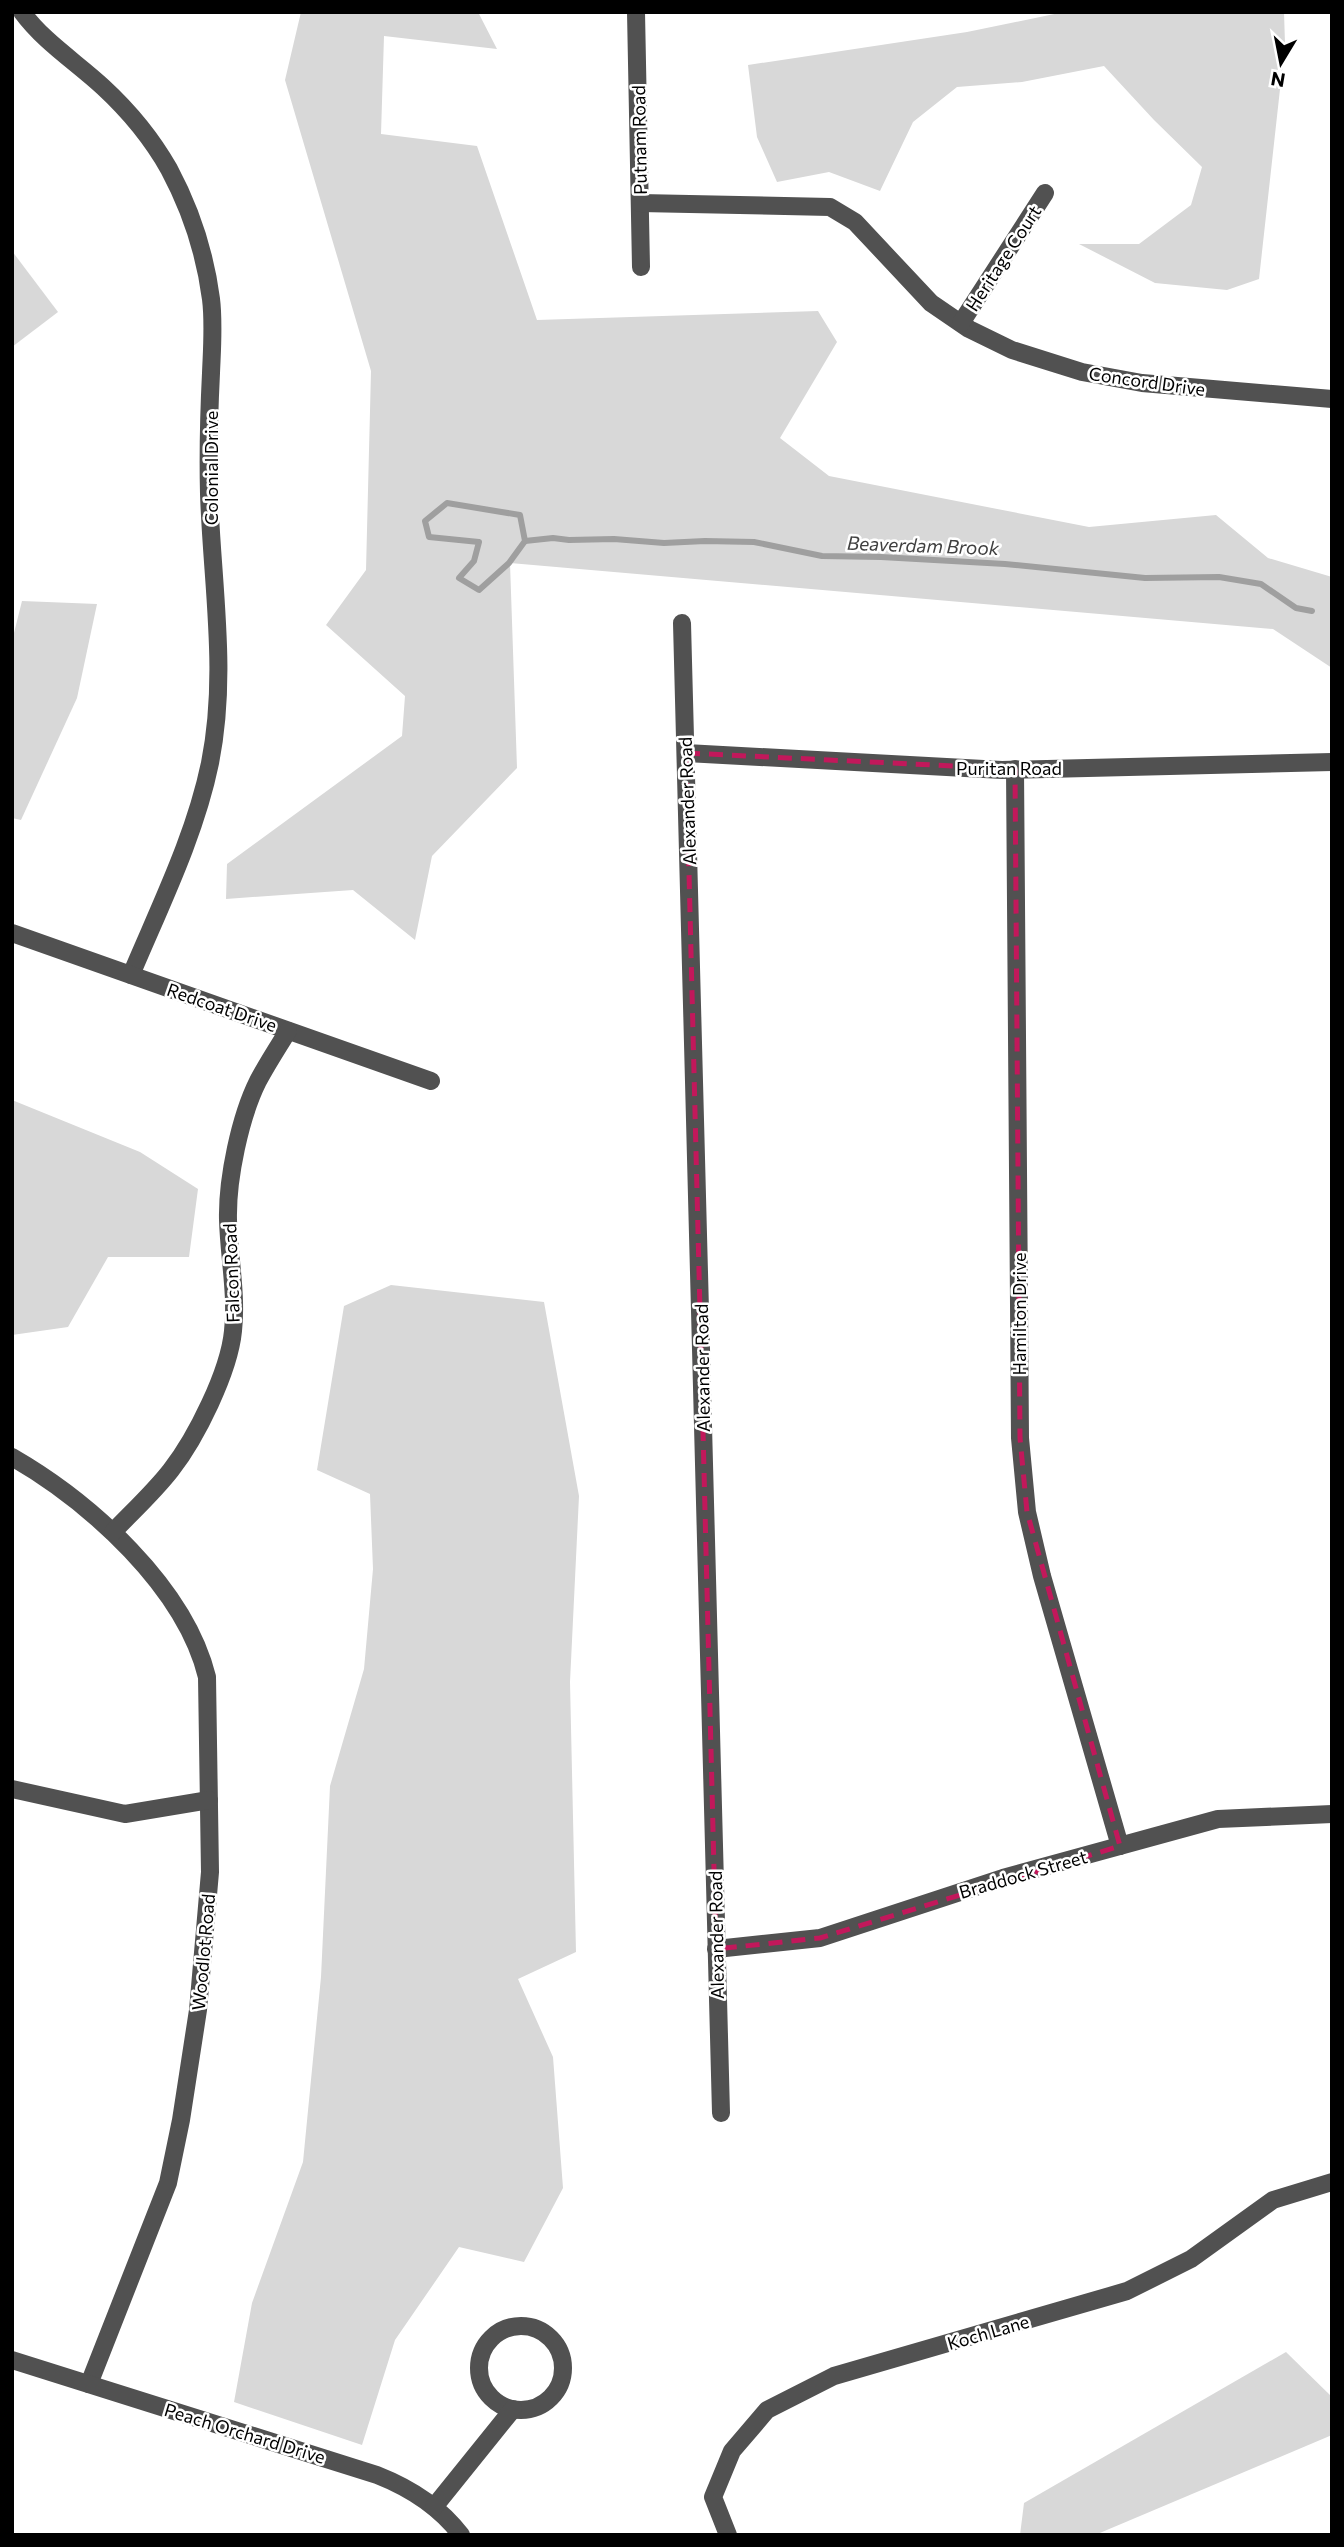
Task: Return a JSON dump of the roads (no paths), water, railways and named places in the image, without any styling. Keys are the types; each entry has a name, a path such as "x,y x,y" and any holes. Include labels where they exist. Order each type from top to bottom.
{"street":[{"name":"Colonial Drive","path":"22,12 46,39 127,110 149,138 178,189 197,232 211,301 213,336 209,493 219,667 217,715 210,762 198,809 131,975"},
{"name":"Putnam Road","path":"636,12 641,267"},
{"name":"Heritage Court","path":"961,323 1045,193"},
{"name":"Concord Drive","path":"640,203 830,207 855,222 931,303 961,323 1012,350 1082,372 1142,383 1332,400"},
{"name":"Alexander Road","path":"682,623 720,2113"},
{"name":"Puritan Road","path":"686,753 1015,769 1332,762"},
{"name":"Hamilton Drive","path":"1015,769 1020,1438 1027,1512 1042,1576 1120,1846"},
{"name":"Redcoat Drive","path":"12,933 431,1080"},
{"name":"Falcon Road","path":"113,1532 171,1470 192,1436 223,1373 233,1332 234,1300 228,1218 231,1173 241,1130 257,1083 288,1031"},
{"name":"Woodlot Road","path":"12,1457 40,1473 79,1502 113,1532 148,1571 177,1611 201,1654 207,1677 211,1872 198,2010 181,2120 168,2183 89,2384"},
{"path":"12,1788 125,1814 209,1800"},
{"name":"Braddock Street","path":"716,1949 820,1938 1003,1878 1218,1819 1332,1814"},
{"name":"Koch Lane","path":"728,2535 713,2497 732,2451 767,2410 834,2376 1127,2291 1191,2259 1273,2200 1332,2182"},
{"path":"515,2326 528,2326 541,2330 559,2349 563,2362 562,2375 558,2388 539,2406 527,2410 513,2409 494,2400 485,2390 480,2378 479,2361 492,2337 515,2326"},
{"name":"Peach Orchard Drive","path":"12,2360 376,2475 411,2490 435,2507 461,2535"},
{"path":"435,2507 513,2409"}],"waterway":[{"path":"447,503 520,515 525,541 509,563 479,590 459,578 474,561 479,542 429,537 425,521 447,503"},
{"name":"Beaverdam Brook","path":"525,541 553,538 664,543 754,542 822,556 1005,564 1145,578 1219,577 1261,584 1296,608 1312,611"}]}
